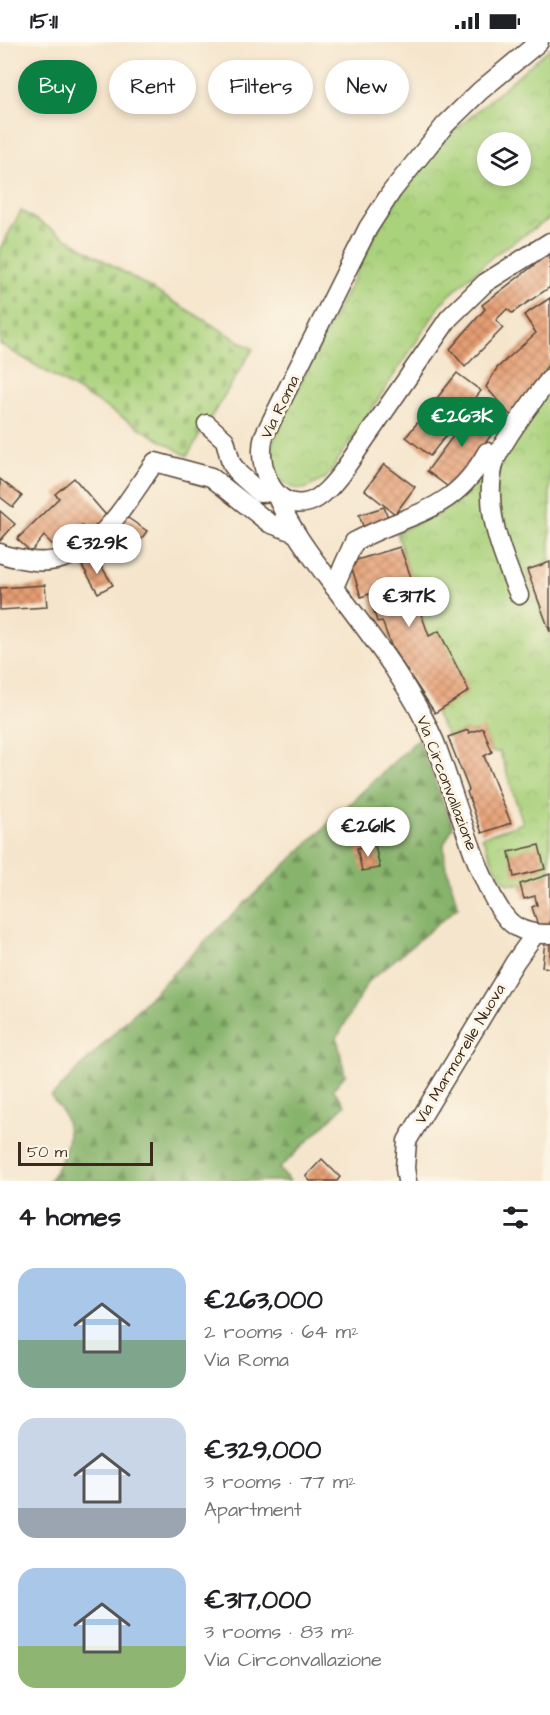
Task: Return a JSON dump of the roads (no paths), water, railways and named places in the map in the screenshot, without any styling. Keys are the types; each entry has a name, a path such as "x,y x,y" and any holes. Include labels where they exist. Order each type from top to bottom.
{"street":[{"name":"Via Roma","path":"274,492 262,461 264,436 368,228 405,173 445,125 480,91 538,42"},
{"path":"207,424 225,440 231,463 249,485 260,493 274,492 290,501 305,503 323,493 341,474 449,318 493,278 550,242"},
{"path":"519,595 503,557 494,522 494,464 520,419 550,379"},
{"path":"334,587 354,542 442,503 456,494 475,474 487,452"},
{"path":"0,553 44,563 64,559 94,543 155,462 211,477 269,523 293,531"},
{"name":"Via Circonvallazione","path":"274,492 293,531 402,681 429,729 481,872 497,906 514,925 543,934"},
{"name":"Via Marmorelle Nuova","path":"407,1181 405,1168 407,1141 515,962 543,934"}]}
